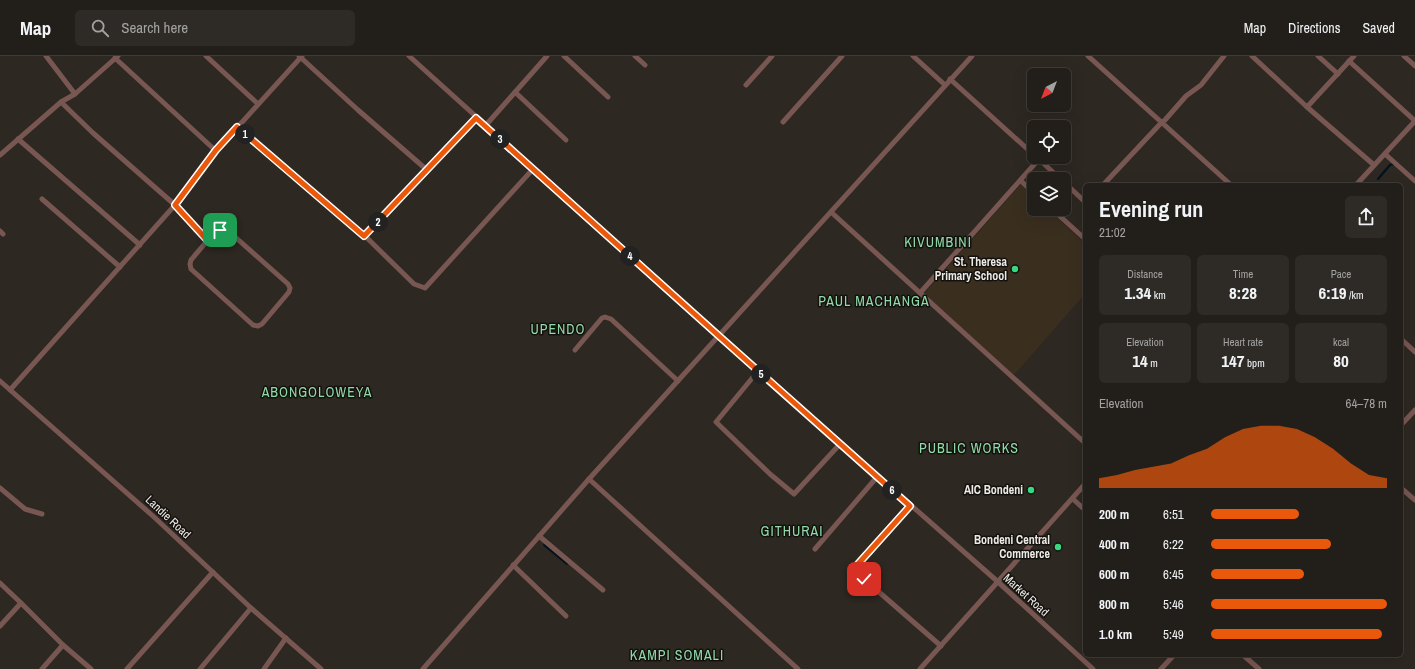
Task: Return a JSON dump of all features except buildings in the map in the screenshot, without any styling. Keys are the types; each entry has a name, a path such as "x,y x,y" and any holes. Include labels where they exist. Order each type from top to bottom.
{"street":[{"path":"46,56 75,94"},
{"path":"206,56 258,104"},
{"name":"Market Road","path":"408,56 758,371 997,581 1093,669"},
{"path":"564,56 608,97"},
{"path":"635,56 645,65"},
{"path":"746,86 772,56"},
{"path":"783,122 842,56"},
{"path":"912,56 945,85"},
{"path":"423,669 589,479 972,56"},
{"path":"1088,56 1165,119 1229,183"},
{"path":"1105,183 1186,96 1201,85 1224,56"},
{"path":"1252,56 1307,107 1374,165"},
{"path":"1318,56 1338,74"},
{"path":"1307,107 1354,56"},
{"path":"1404,56 1415,66"},
{"path":"0,155 61,102 75,94 116,57 216,150"},
{"path":"10,390 175,205 216,150 300,57 427,170"},
{"path":"486,126 545,57"},
{"path":"1349,61 1415,121 1358,183"},
{"path":"950,80 1027,149"},
{"path":"515,92 566,140"},
{"path":"61,102 175,205 208,241"},
{"path":"364,236 476,118"},
{"path":"237,127 364,236 414,284 425,288 533,168"},
{"path":"18,139 140,245"},
{"path":"1385,154 1415,181"},
{"path":"920,293 1021,181 1034,164"},
{"path":"1044,164 1053,172"},
{"path":"1021,181 1027,186"},
{"path":"1071,189 1083,200"},
{"path":"42,199 120,266"},
{"path":"830,212 1083,441"},
{"path":"1060,216 1083,237"},
{"path":"225,228 288,284 290,288 289,292 262,324 258,326 253,325 192,268 190,264 191,260 208,241 220,230 225,228"},
{"path":"575,350 602,318 605,317 616,323 678,381"},
{"path":"1403,341 1415,352"},
{"path":"758,371 716,422 770,474 794,494 840,444"},
{"name":"Landie Road","path":"0,382 154,517 251,608 320,669"},
{"path":"0,391 5,386"},
{"path":"1403,423 1415,410"},
{"path":"815,550 877,477"},
{"path":"589,479 798,669"},
{"path":"920,669 1083,486"},
{"path":"0,488 25,509 42,514"},
{"path":"1403,490 1415,500"},
{"path":"1072,499 1083,508"},
{"path":"910,506 858,564 857,570 864,579 941,646"},
{"path":"539,536 602,590"},
{"path":"513,566 566,616"},
{"path":"127,669 212,572"},
{"path":"0,584 63,645 91,669"},
{"path":"0,626 21,603"},
{"path":"200,669 251,608"},
{"path":"264,669 286,638"},
{"path":"42,669 63,645"},
{"path":"1161,669 1172,657"},
{"path":"1245,657 1259,669"}],"shaded area":[{"name":"St. Theresa Primary School","path":"1021,184 1027,190 1027,216 1055,216 1083,242 1083,296 1014,375 924,294"}],"waterway":[{"path":"1378,179 1390,165 1394,164"},
{"path":"544,545 567,564"}],"place":[{"name":"St. Theresa Primary School","path":"1015,269"},
{"name":"AIC Bondeni","path":"1031,490"},
{"name":"Bondeni Central Commerce","path":"1058,547"}],"district":[{"name":"KIVUMBINI","path":"938,242"},
{"name":"PAUL MACHANGA","path":"874,301"},
{"name":"UPENDO","path":"558,329"},
{"name":"ABONGOLOWEYA","path":"317,392"},
{"name":"PUBLIC WORKS","path":"969,448"},
{"name":"GITHURAI","path":"792,531"},
{"name":"KAMPI SOMALI","path":"677,655"}],"route":[{"path":"220,230 208,241 175,205 216,150 237,127 364,236 476,118 910,506 858,564 857,570 864,579"}]}
